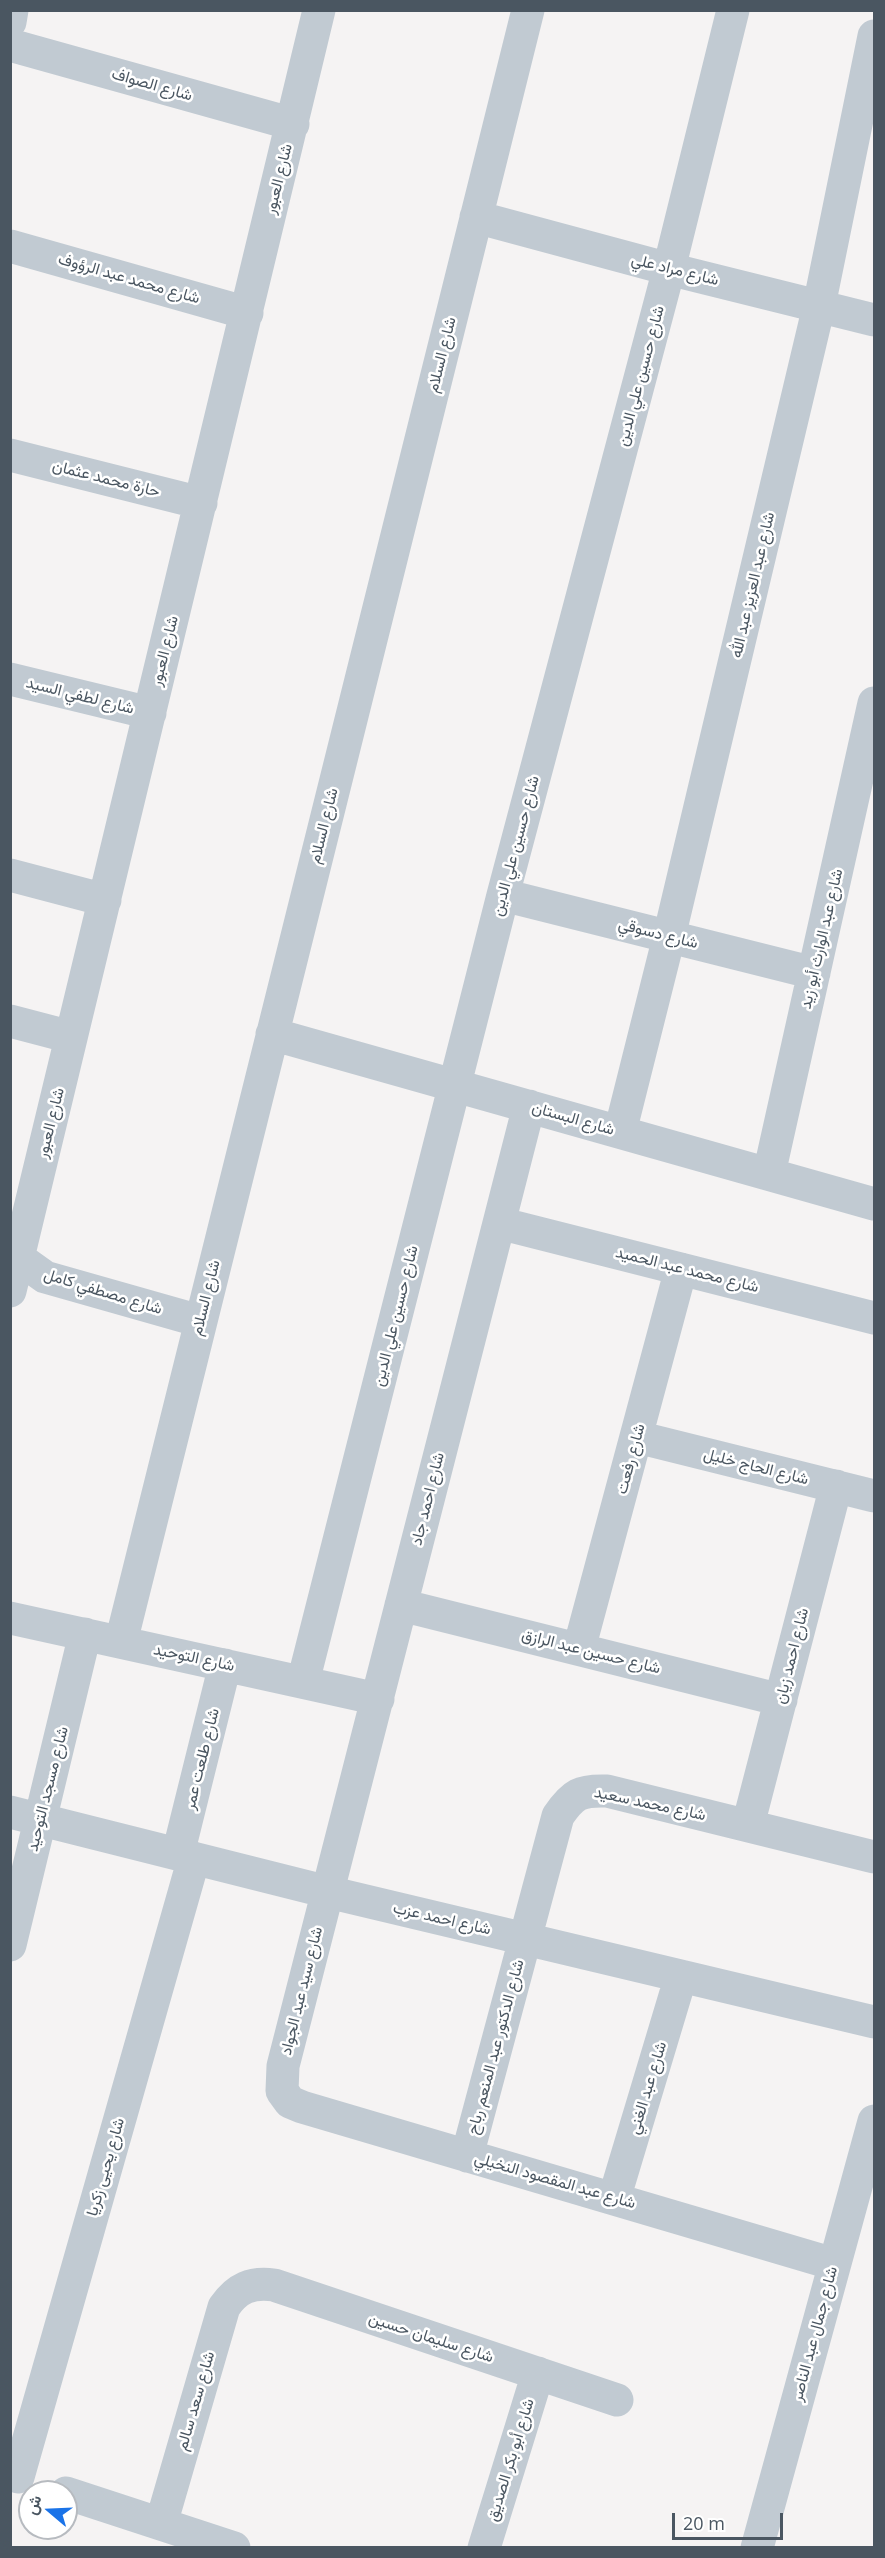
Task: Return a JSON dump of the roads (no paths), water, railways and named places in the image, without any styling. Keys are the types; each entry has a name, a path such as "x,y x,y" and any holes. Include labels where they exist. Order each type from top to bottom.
{"street":[{"path":"10,22 12,10"},
{"name":"شارع العبور","path":"10,1291 15,1255 105,900 319,10"},
{"name":"شارع السلام","path":"120,1642 528,10"},
{"name":"شارع حسين علي الدين","path":"303,1682 503,895 669,269 733,10"},
{"name":"شارع عبد العزيز عبد الله","path":"620,1132 669,937 819,306 874,36"},
{"name":"شارع الصواف","path":"10,45 293,124"},
{"name":"شارع مراد علي","path":"476,217 669,269 874,320"},
{"name":"شارع محمد عبد الرؤوف","path":"10,246 246,313"},
{"name":"حارة محمد عثمان","path":"10,455 201,502"},
{"name":"شارع لطفي السيد","path":"10,679 150,713"},
{"name":"شارع عبد الوارث أبو زيد","path":"769,1174 874,704"},
{"path":"10,875 105,900"},
{"name":"شارع دسوقي","path":"503,895 814,973"},
{"path":"10,1021 71,1037"},
{"name":"شارع البستان","path":"272,1034 874,1204"},
{"name":"شارع احمد جاد","path":"328,1892 529,1106"},
{"name":"شارع محمد عبد الحميد","path":"499,1223 874,1318"},
{"name":"شارع مصطفي كامل","path":"15,1255 45,1277 200,1321"},
{"name":"شارع رفعت","path":"579,1649 681,1269"},
{"name":"شارع الحاج خليل","path":"637,1437 874,1496"},
{"name":"شارع احمد زيان","path":"748,1826 836,1486"},
{"name":"شارع حسين عبد الرازق","path":"401,1605 781,1700"},
{"name":"شارع التوحيد","path":"10,1618 378,1699"},
{"name":"شارع مسجد التوحيد","path":"10,1945 26,1816 85,1634"},
{"name":"شارع طلعت عمر","path":"186,1856 225,1665"},
{"name":"شارع محمد سعيد","path":"525,1938 558,1816 569,1799 587,1790 607,1791 874,1857"},
{"name":"شارع احمد عزب","path":"26,1816 328,1892 874,2022"},
{"name":"شارع يحيى زكريا","path":"14,2476 186,1856"},
{"name":"شارع سيد عبد الجواد","path":"282,2091 283,2066 328,1892"},
{"name":"شارع الدكتور عبد المنعم رباح","path":"467,2156 525,1938"},
{"name":"شارع عبد الغني","path":"615,2199 681,1976"},
{"name":"شارع عبد المقصود النخيلي","path":"282,2091 290,2102 302,2107 834,2264"},
{"name":"شارع جمال عبد الناصر","path":"757,2547 874,2121"},
{"name":"شارع سليمان حسين","path":"244,2286 259,2283 274,2285 617,2400"},
{"name":"شارع سعد سالم","path":"161,2524 224,2307 232,2295 244,2286"},
{"name":"شارع أبو بكر الصديق","path":"484,2547 537,2373"},
{"path":"78,2496 234,2547"}]}
